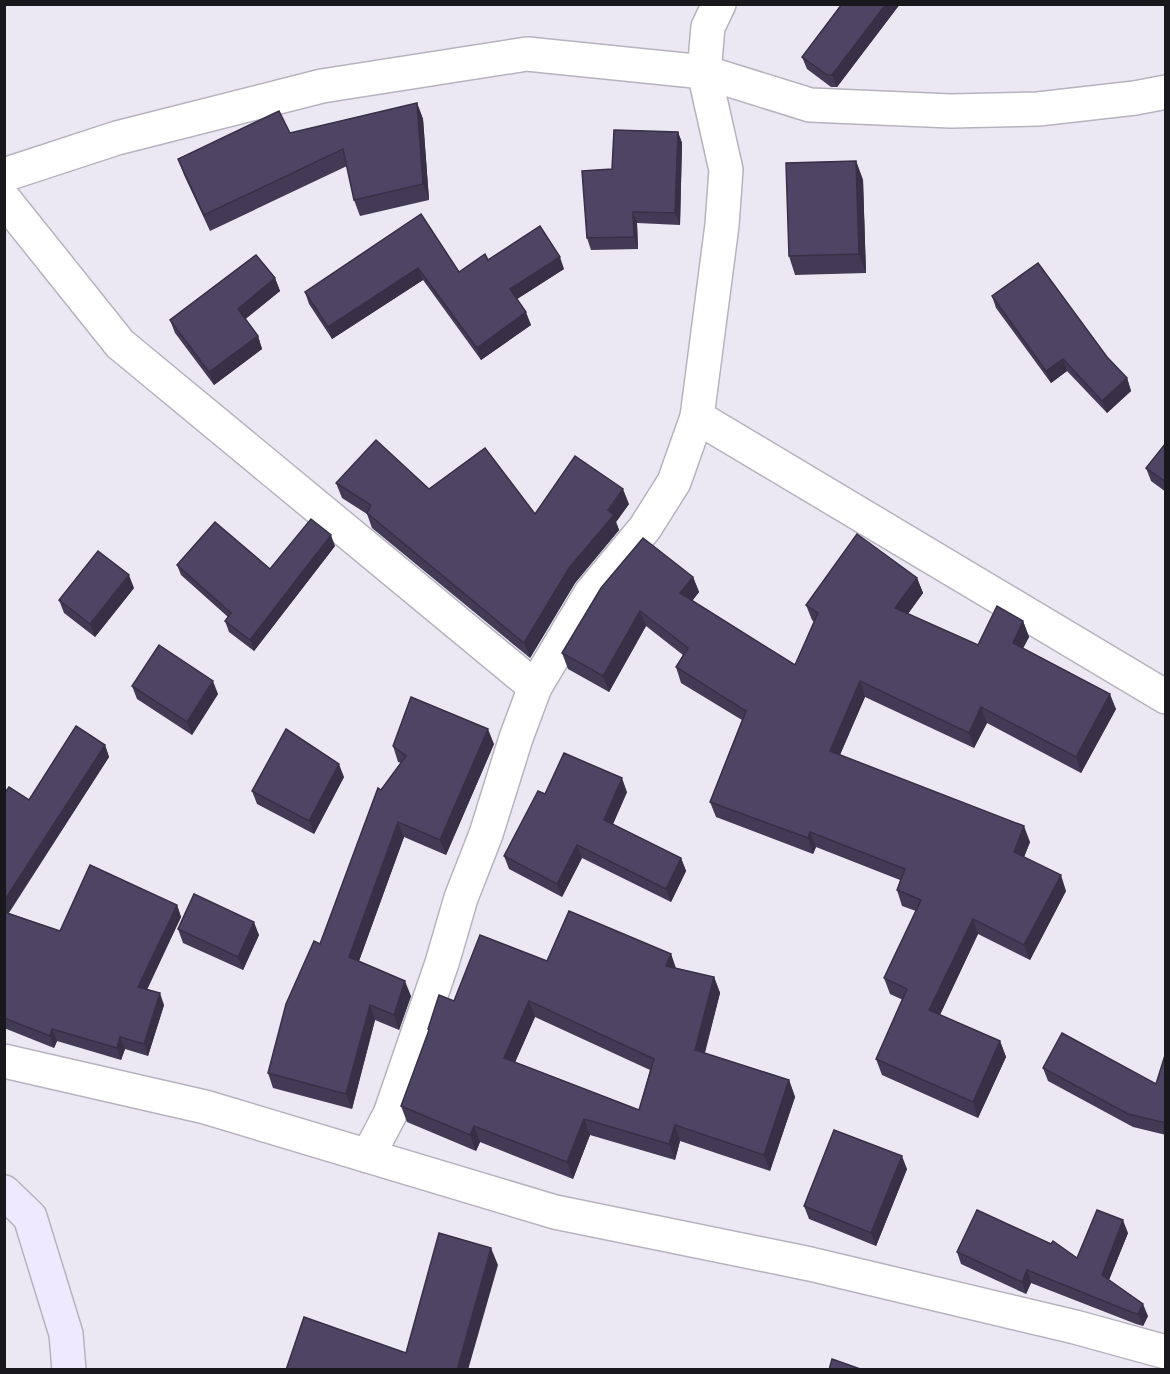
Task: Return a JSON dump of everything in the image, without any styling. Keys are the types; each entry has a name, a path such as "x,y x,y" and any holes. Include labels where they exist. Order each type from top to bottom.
{"street":[{"path":"368,1156 390,1114 442,963 461,898 486,834 516,738 535,687 591,593 645,528 674,482 697,417 718,259 726,170 704,72 708,27 719,4"},
{"path":"4,175 117,138 322,86 527,54 704,72 810,105 951,111 1038,110 1166,92"},
{"path":"4,200 120,344 535,687"},
{"path":"697,417 1166,697"},
{"path":"4,1061 205,1107 555,1212 810,1264 1075,1327 1166,1352"},
{"path":"4,1192 30,1217 66,1334 69,1370"}],"building":[{"path":"842,4 886,4 832,75 827,75 802,57"},
{"path":"417,103 423,184 354,200 343,149 204,215 178,159 279,111 290,133"},
{"path":"614,130 678,132 675,213 633,212 634,237 587,238 582,171 612,169"},
{"path":"856,161 859,254 789,256 786,163"},
{"path":"421,214 459,272 485,254 488,260 540,226 560,257 510,289 526,312 477,348 418,268 328,327 305,292"},
{"path":"256,255 275,278 238,309 258,336 209,372 170,320"},
{"path":"1038,263 1107,357 1127,378 1102,401 1063,359 1046,371 992,296"},
{"path":"376,440 429,489 485,448 535,514 575,456 623,489 608,510 614,515 569,568 524,643 367,513 371,505 336,483"},
{"path":"1166,443 1166,482 1146,468"},
{"path":"311,519 331,535 250,640 225,621 231,613 177,565 215,522 270,569"},
{"path":"857,534 917,578 895,608 978,645 997,606 1023,621 1013,643 1110,694 1076,757 981,707 969,733 860,681 830,751 1024,826 1014,852 1061,875 1024,945 973,919 929,1010 1000,1041 973,1102 876,1059 907,989 884,978 921,900 897,890 905,869 810,832 808,838 710,802 746,711 676,667 688,648 640,611 603,676 562,653 601,588 643,538 693,577 680,593 795,665 818,613 806,605"},
{"path":"98,551 129,575 90,624 59,600"},
{"path":"159,645 213,681 187,722 132,686"},
{"path":"411,697 488,729 440,840 398,822 349,957 405,981 394,1015 370,1005 346,1094 268,1073 286,1004 314,941 320,944 378,788 381,790 406,756 393,746"},
{"path":"76,726 105,745 4,901 4,794 9,787 29,800"},
{"path":"286,729 339,764 309,821 252,791"},
{"path":"564,753 622,778 604,820 681,858 666,889 577,845 557,884 504,856 538,791 545,794"},
{"path":"90,865 177,905 138,987 160,993 144,1044 120,1037 117,1048 52,1029 50,1036 4,1018 4,912 60,931"},
{"path":"194,894 254,922 238,957 178,929"},
{"path":"569,911 671,954 666,966 714,977 695,1050 789,1080 764,1155 675,1125 669,1144 584,1119 567,1162 474,1126 470,1135 401,1106 429,1030 439,995 454,1001 480,935 547,961","holes":["529,1001 654,1059 639,1110 504,1058"]},
{"path":"1062,1033 1156,1084 1166,1052 1166,1123 1128,1114 1043,1068"},
{"path":"834,1130 902,1156 871,1233 804,1206"},
{"path":"977,1210 1051,1244 1053,1241 1077,1258 1097,1210 1123,1220 1102,1275 1143,1304 1138,1314 1027,1270 1022,1282 957,1252"},
{"path":"439,1233 491,1248 457,1370 286,1370 304,1317 406,1353"},
{"path":"832,1359 863,1370 829,1370"}]}
